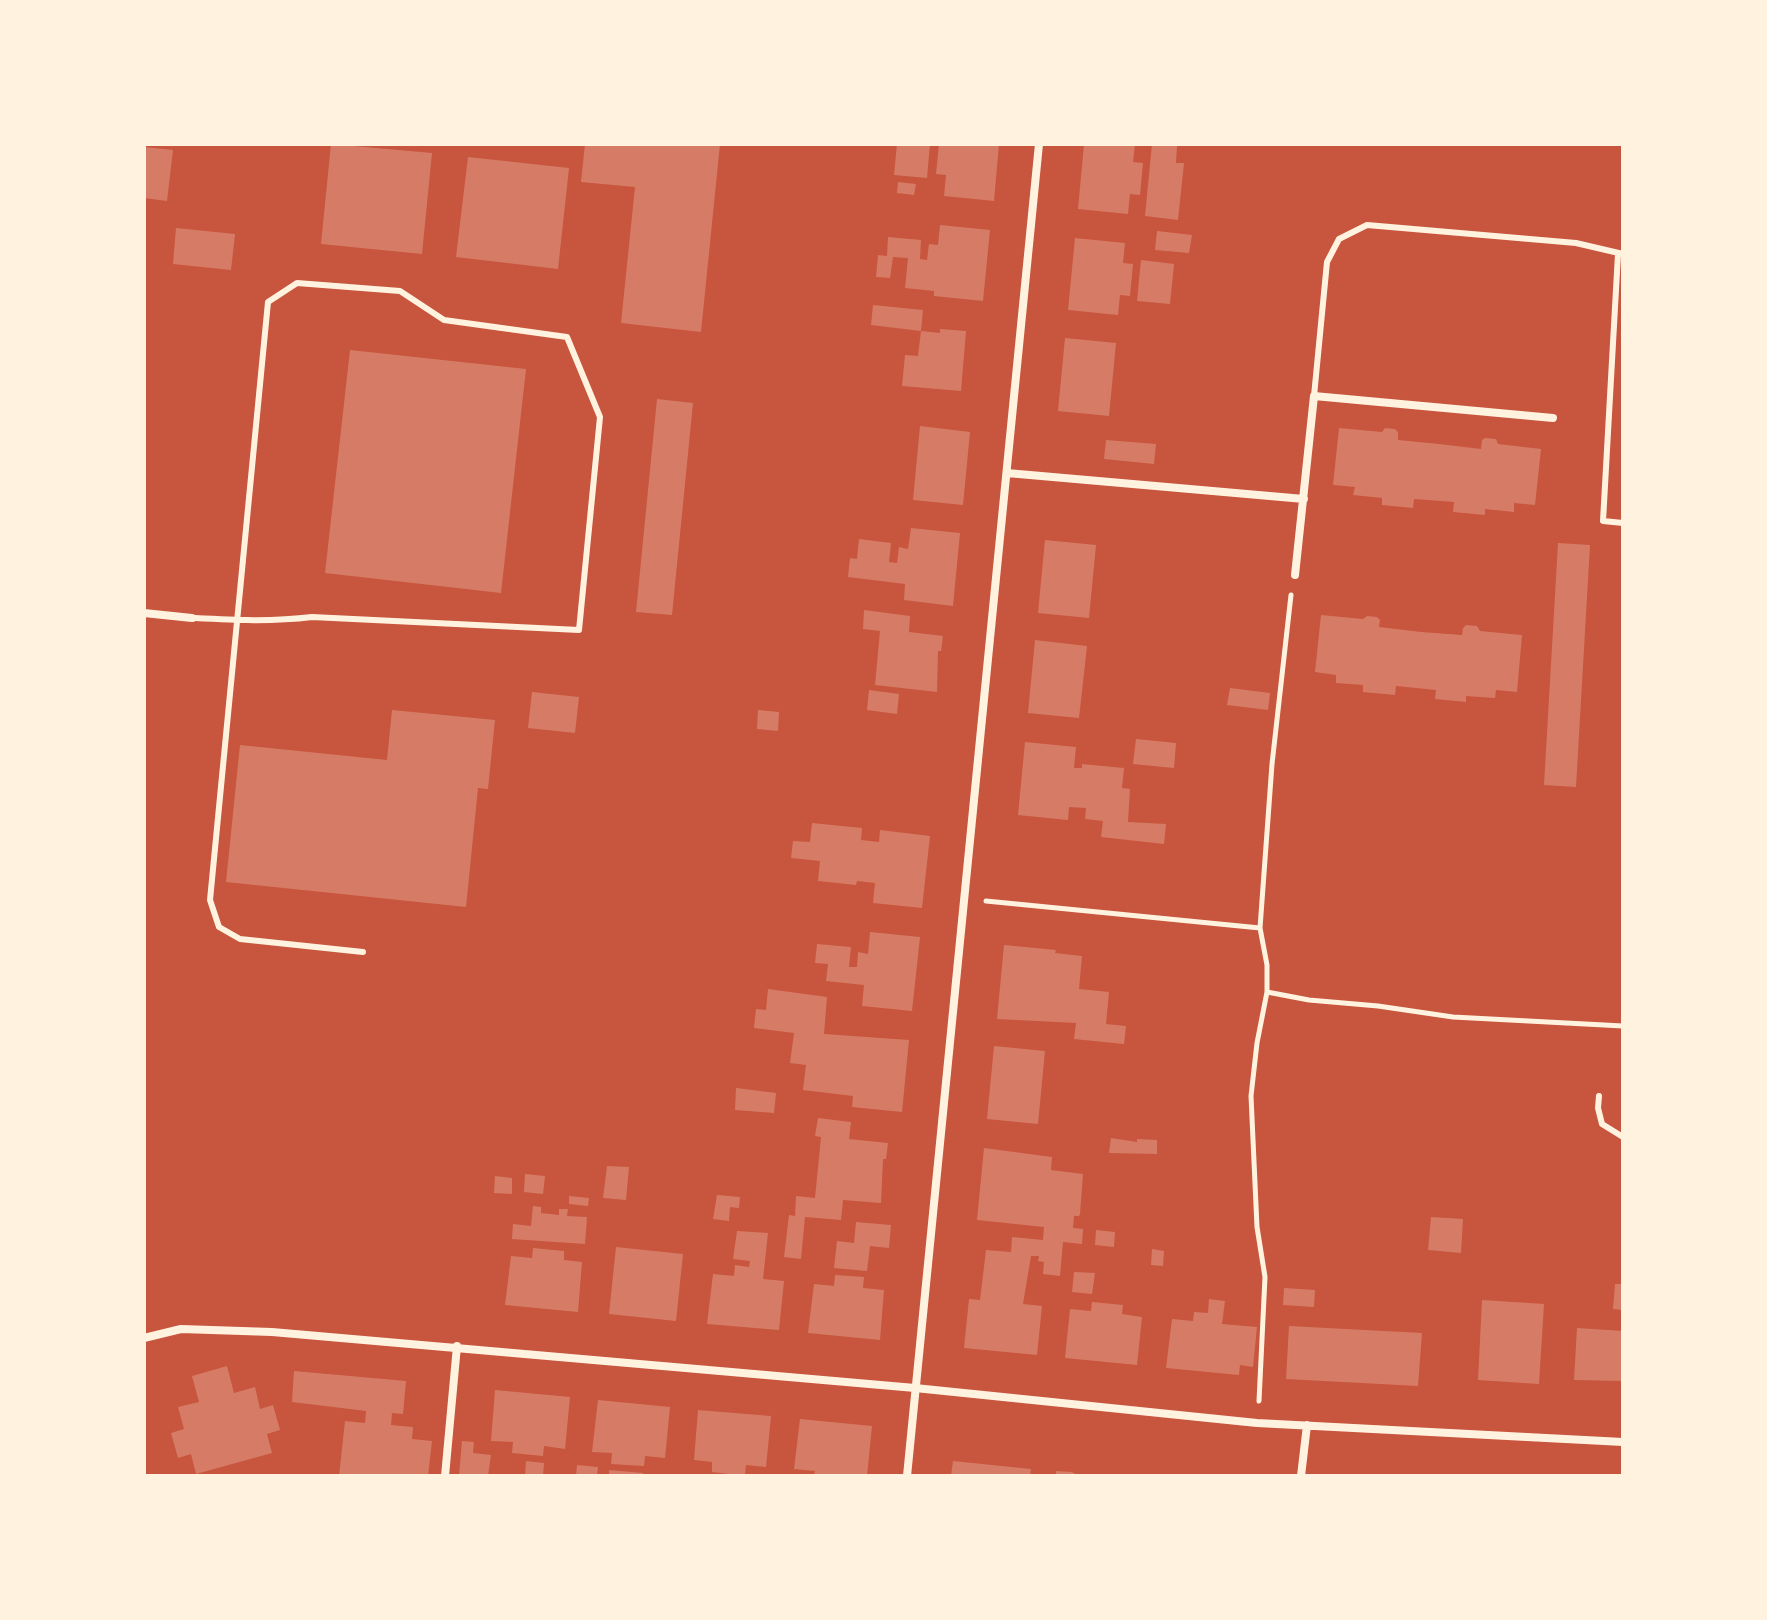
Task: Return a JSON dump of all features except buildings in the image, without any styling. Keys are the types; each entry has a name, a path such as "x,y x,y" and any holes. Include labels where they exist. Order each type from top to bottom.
{"street":[{"path":"907,1476 1039,144"},
{"path":"1295,575 1314,396 1553,418"},
{"path":"1007,473 1304,499"},
{"path":"144,613 192,618"},
{"path":"144,1338 181,1329 272,1332 915,1388 1257,1423 1623,1442"},
{"path":"445,1476 457,1346"},
{"path":"1301,1476 1307,1425"}],"lane":[{"path":"1314,396 1327,262 1339,239 1367,225 1576,243 1621,254 1603,521 1623,523"},
{"path":"192,618 235,620 271,622 312,617 579,630 600,417 567,337 444,320 400,291 297,283 268,302 235,620 210,900 219,927 240,939 363,952"},
{"path":"1599,1096 1602,1124 1623,1137"}],"path":[{"path":"1257,1423 1265,1277 1257,1227 1251,1096 1267,992 1267,965 1260,928 1272,764 1295,575"},
{"path":"965,898 1260,928"},
{"path":"1267,992 1453,1017 1623,1026"}]}
